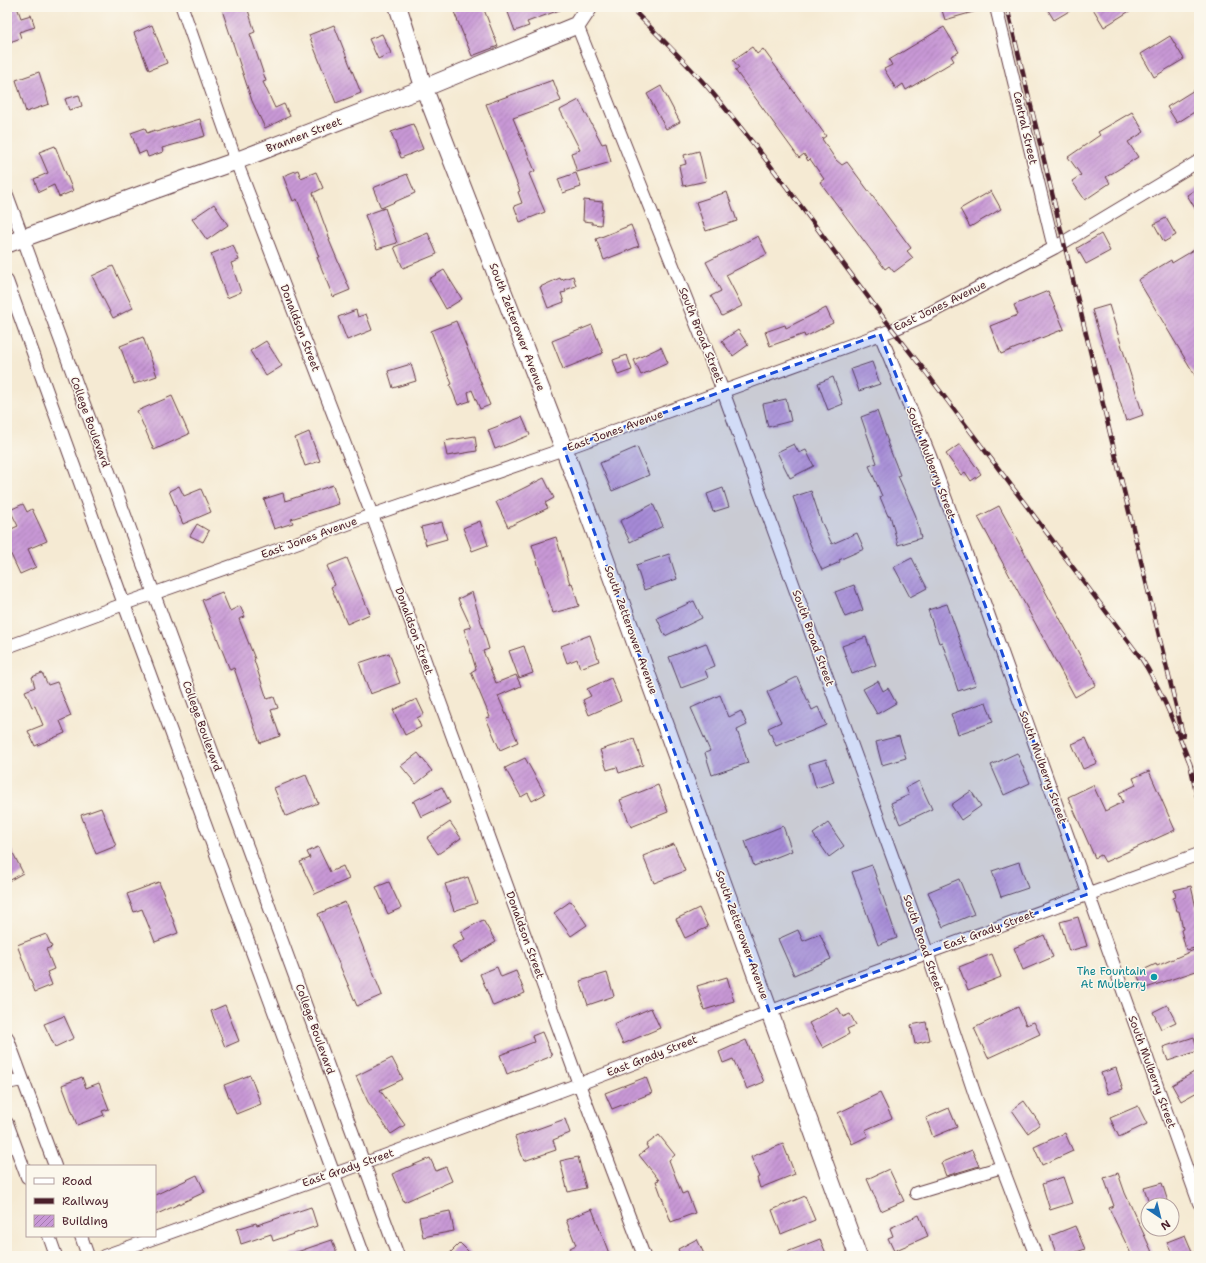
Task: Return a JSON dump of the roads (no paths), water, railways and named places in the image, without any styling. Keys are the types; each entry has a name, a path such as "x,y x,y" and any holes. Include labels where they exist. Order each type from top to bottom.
{"street":[{"name":"Donaldson Street","path":"182,7 236,161 372,515 644,1256"},
{"name":"South Zetterower Avenue","path":"398,7 424,88 564,450 770,1011 858,1256"},
{"path":"577,26 589,7"},
{"name":"Central Street","path":"996,7 1054,248"},
{"name":"Brannen Street","path":"7,244 236,161 424,88 577,26"},
{"name":"South Broad Street","path":"577,26 723,392 927,952 977,1101 1036,1256"},
{"name":"East Jones Avenue","path":"7,647 372,515 564,450 892,330 928,314 1054,248 1199,161"},
{"name":"College Boulevard","path":"7,195 398,1256"},
{"path":"7,281 364,1256"},
{"name":"South Mulberry Street","path":"880,334 930,456 977,583 1199,1203"},
{"name":"East Grady Street","path":"104,1256 580,1084 927,952 1199,854"},
{"path":"7,1037 54,1165"},
{"path":"7,1083 22,1080"},
{"path":"7,1123 26,1174"},
{"path":"916,1193 1002,1166"},
{"path":"49,1237 56,1256"},
{"path":"81,1237 88,1256"}],"railway":[{"path":"630,7 691,69 738,124 1141,658 1163,697 1191,766"},
{"path":"1007,7 1183,735"},
{"path":"1190,763 1199,806"}],"place":[{"name":"The Fountain At Mulberry","path":"1154,977"}]}
